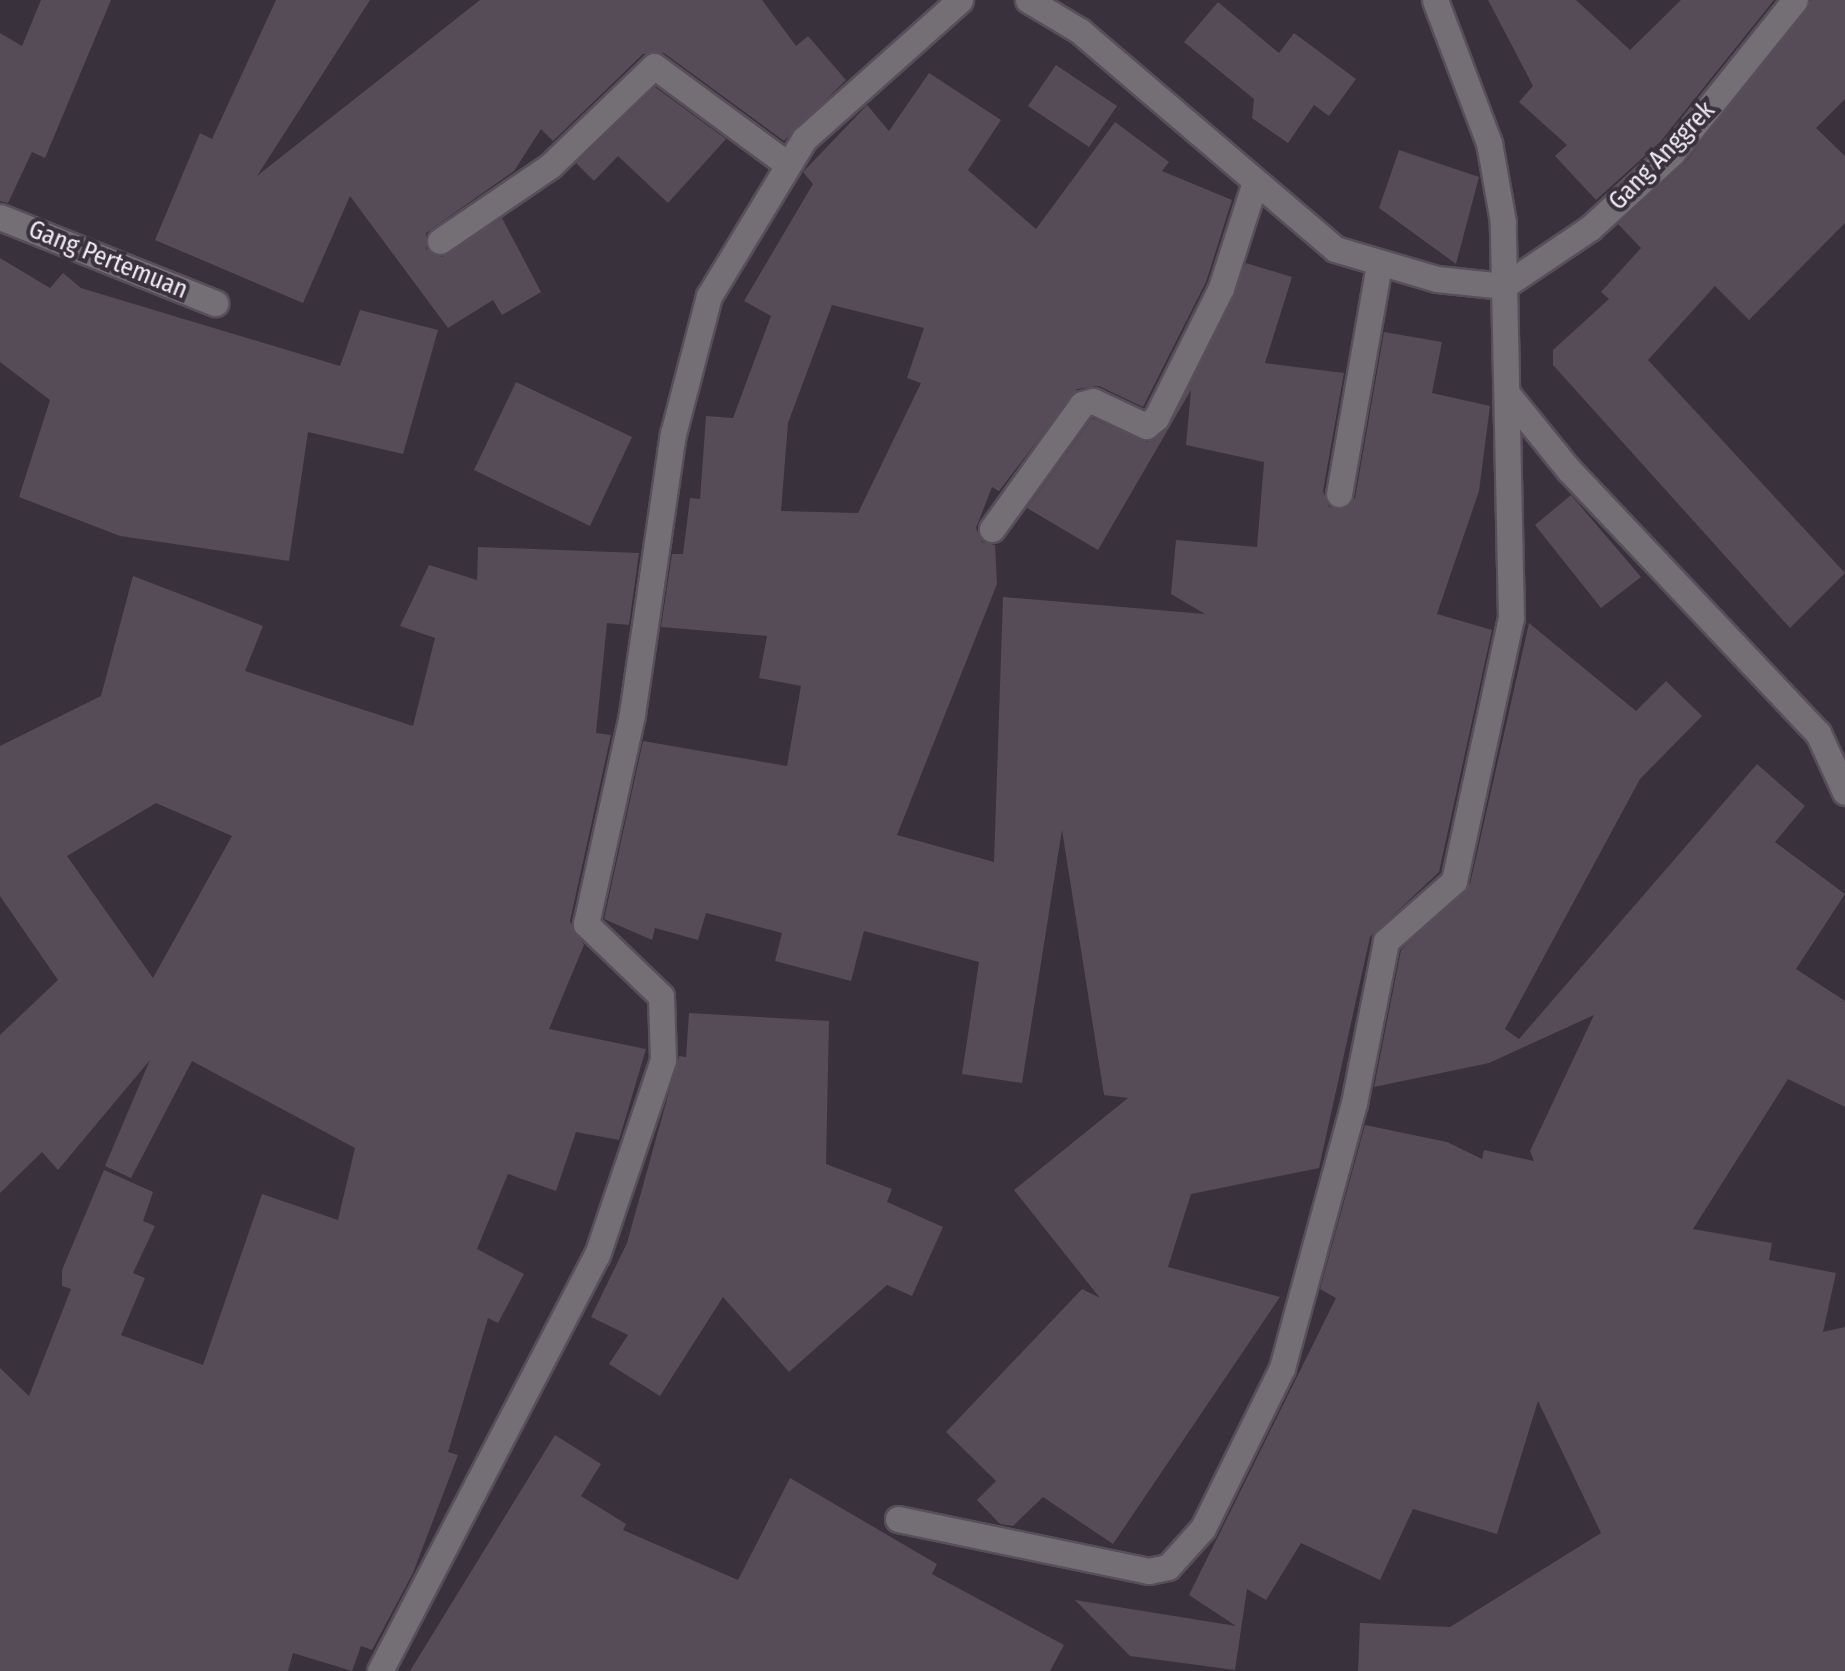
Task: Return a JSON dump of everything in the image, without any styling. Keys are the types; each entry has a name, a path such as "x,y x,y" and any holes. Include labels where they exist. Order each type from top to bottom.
{"street":[{"path":"380,1671 597,1255 662,1060 661,996 586,924 621,776 651,554 693,344 732,250 786,164 842,103 960,0"},
{"path":"1028,0 1080,32 1335,249 1379,266 1504,286"},
{"path":"898,1519 1149,1571 1187,1554 1282,1368 1354,1103 1386,941 1454,881 1512,618 1504,286 1489,143 1435,0"},
{"name":"Gang Anggrek","path":"1504,286 1590,228 1672,153 1795,0"},
{"path":"440,241 550,166 654,66 786,164"},
{"path":"992,529 1082,404 1093,401 1152,424 1212,308 1255,182"},
{"name":"Gang Pertemuan","path":"0,217 215,303"},
{"path":"1339,494 1379,266"},
{"path":"1509,396 1818,733 1845,792"}],"building":[{"path":"41,0 111,0 45,158 32,152 8,203 0,201 0,33 22,46"},
{"path":"276,0 370,0 257,176 480,0 762,0 796,46 808,36 846,80 784,141 664,53 643,54 553,141 541,129 514,171 426,233 426,249 442,257 502,218 541,292 502,315 493,300 448,328 350,196 303,303 155,240 200,133 212,139"},
{"path":"1488,0 1576,0 1630,50 1681,0 1774,0 1660,142 1596,200 1555,156 1567,145 1519,102 1533,86"},
{"path":"1811,0 1845,0 1845,99 1816,128 1845,156 1845,223 1749,320 1715,286 1648,360 1845,573 1790,628 1553,365 1553,350 1609,299 1601,292 1641,248 1618,224 1685,163"},
{"path":"1218,2 1279,53 1294,33 1356,79 1329,116 1314,105 1288,143 1252,118 1254,99 1184,42"},
{"path":"1056,65 1117,106 1089,147 1028,106"},
{"path":"929,73 1001,120 968,170 1036,229 1115,122 1169,162 1162,171 1232,200 1206,282 1143,407 1099,386 1077,389 999,491 992,487 976,528 982,542 995,545 997,584 897,835 994,862 1003,597 1205,614 1171,594 1176,540 1257,547 1264,462 1186,445 1191,390 1098,550 1027,508 1092,418 1147,442 1167,430 1246,263 1292,277 1265,363 1344,373 1323,491 1329,507 1344,509 1355,498 1384,332 1442,342 1432,393 1490,406 1479,491 1437,614 1492,630 1439,872 1370,937 1319,1168 1191,1194 1168,1267 1280,1297 1113,1544 1043,1497 1013,1526 1000,1524 977,1500 996,1481 946,1432 1082,1289 1100,1298 1014,1190 1128,1098 1104,1095 1062,830 1022,1083 962,1074 979,962 864,931 851,981 775,961 782,933 706,913 698,940 655,928 652,940 604,919 643,741 787,766 801,686 759,678 767,636 661,627 672,554 683,554 690,498 700,499 706,416 733,418 771,316 744,301 813,184 803,172 867,105 889,131","holes":["832,305 924,328 907,378 921,383 858,513 781,511 788,423"]},
{"path":"655,87 726,139 668,203 618,156 594,181 576,163"},
{"path":"1399,150 1479,177 1456,264 1379,208"},
{"path":"0,258 50,288 63,273 81,288 340,366 360,310 438,330 403,454 308,432 289,561 120,536 19,497 50,400 0,362"},
{"path":"516,382 632,437 590,526 474,470"},
{"path":"1571,495 1641,577 1601,608 1535,525"},
{"path":"478,547 639,553 629,625 607,623 596,733 611,735 570,921 584,945 549,1029 646,1049 619,1140 576,1132 556,1191 508,1174 477,1249 524,1274 498,1323 488,1318 448,1452 458,1455 413,1573 372,1650 361,1646 352,1671 293,1653 288,1671 0,1671 0,1368 29,1396 71,1289 62,1286 62,1270 104,1170 153,1192 143,1221 155,1226 133,1273 145,1278 121,1335 203,1365 262,1194 338,1220 355,1148 192,1061 131,1178 105,1166 150,1060 58,1170 42,1152 0,1193 0,1035 58,980 0,896 0,746 101,696 133,576 263,626 245,671 413,726 435,638 400,626 429,565 477,580","holes":["156,803 232,836 153,978 67,856"]},
{"path":"1529,623 1636,711 1666,681 1702,716 1640,779 1505,1029 1519,1039 1757,764 1805,806 1775,842 1845,894 1796,969 1845,1001 1845,1107 1788,1079 1693,1229 1772,1243 1769,1260 1836,1273 1823,1332 1845,1327 1845,1671 1358,1671 1360,1623 1450,1627 1601,1533 1538,1401 1497,1534 1413,1509 1380,1580 1301,1543 1266,1600 1247,1589 1235,1670 1130,1656 1075,1600 1236,1626 1189,1595 1336,1298 1320,1289 1365,1125 1447,1142 1482,1159 1484,1150 1534,1161 1530,1151 1594,1015 1489,1063 1374,1087 1401,950 1470,884"},
{"path":"689,1013 829,1021 826,1164 892,1189 887,1202 943,1227 912,1296 887,1285 789,1372 723,1297 660,1396 609,1364 628,1335 591,1317 627,1243 679,1056 686,1057"},
{"path":"555,1435 601,1464 581,1496 626,1524 623,1530 738,1580 790,1478 937,1564 932,1574 1064,1645 1050,1671 410,1671"}]}
